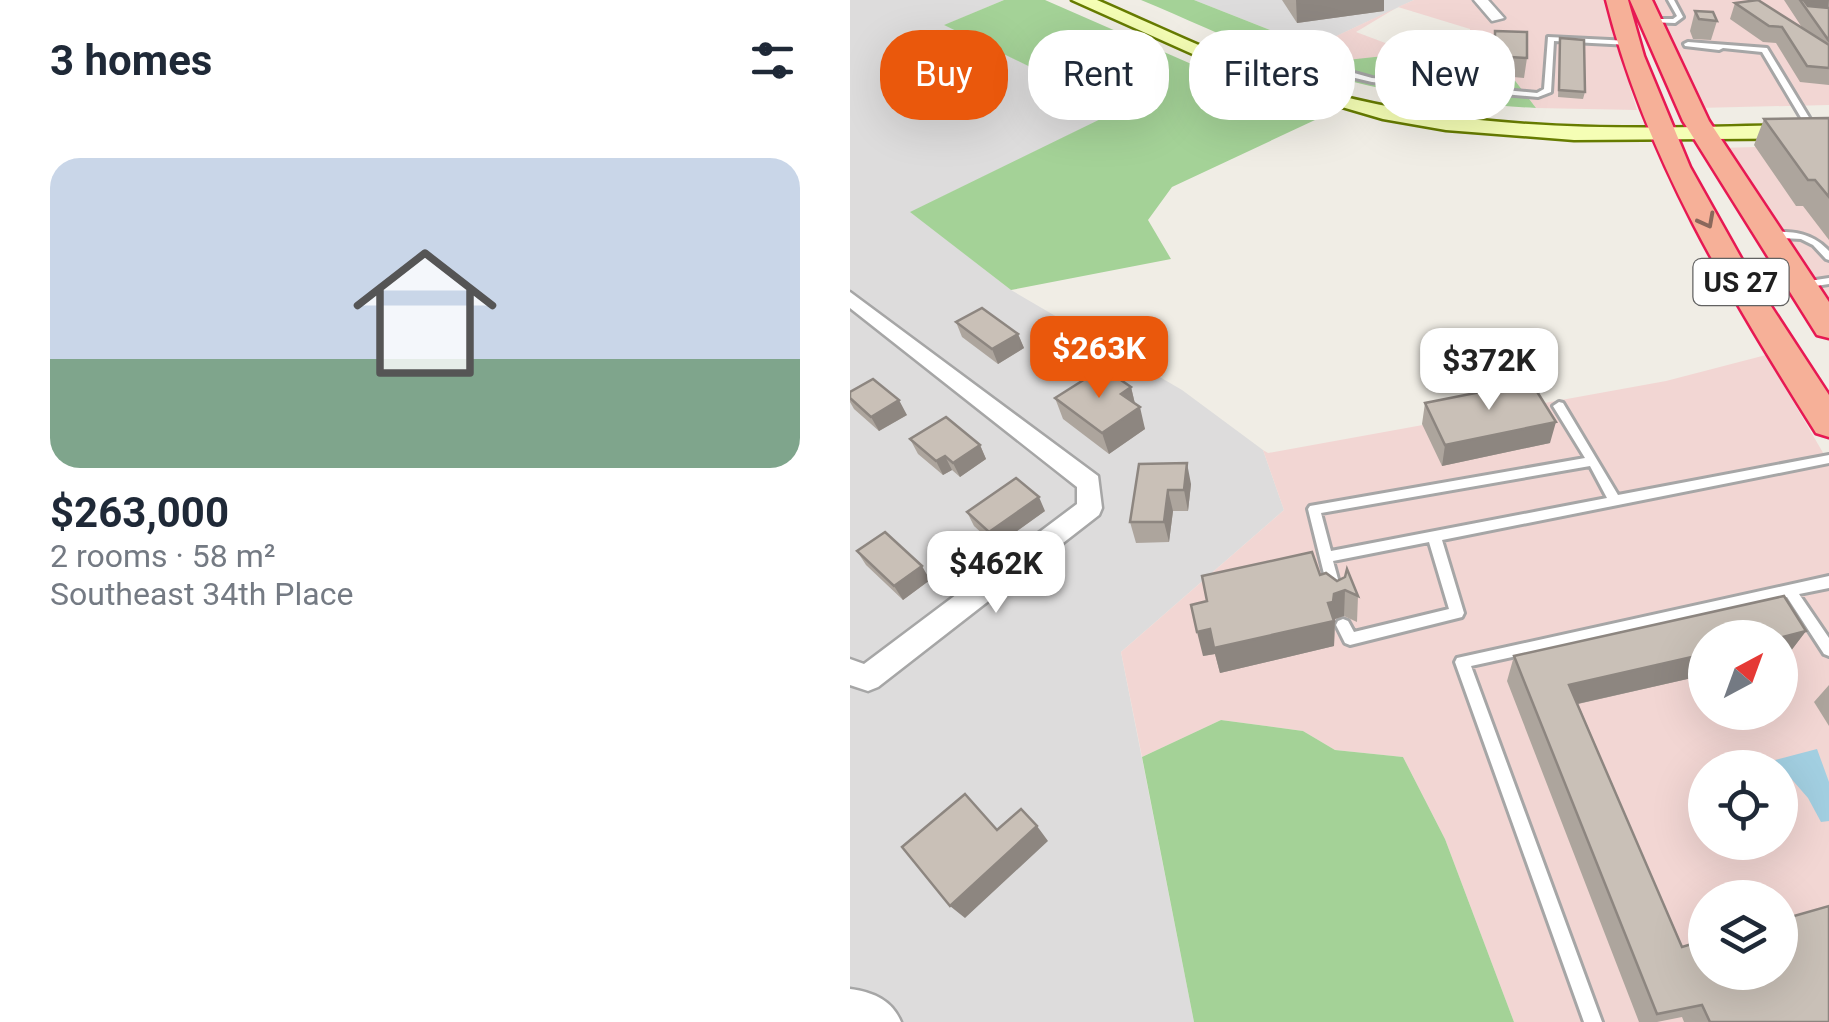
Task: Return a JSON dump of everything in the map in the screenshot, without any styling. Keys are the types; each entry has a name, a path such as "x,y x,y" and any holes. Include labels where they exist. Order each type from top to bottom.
{"highway":[{"name":"US 27","path":"1617,0 1660,128 1750,298 1829,424"},
{"name":"US 27","path":"1645,11 1700,127 1767,236 1814,283 1829,327"}],"main road":[{"path":"1081,0 1189,41"},
{"path":"1112,0 1189,36"},
{"path":"1355,105 1429,120 1535,133 1818,119"},
{"path":"1515,118 1660,128"},
{"path":"1700,127 1829,131"}],"street":[{"path":"1481,0 1497,18"},
{"path":"852,302 1089,483 1090,508 859,675"},
{"path":"850,1007 865,1008 883,1022"}],"lane":[{"path":"1645,11 1675,21 1682,16 1671,0"},
{"path":"1515,93 1538,95 1548,90 1551,39 1630,43"},
{"path":"1661,44 1729,46"},
{"path":"1714,45 1764,50 1818,119"},
{"path":"1767,236 1805,234 1816,239 1829,257"},
{"path":"1558,406 1615,500"},
{"path":"1328,556 1829,459"},
{"path":"1336,597 1314,509 1593,460"},
{"path":"1346,632 1457,612 1434,536"},
{"path":"1593,1022 1462,662 1829,582"},
{"path":"1790,592 1829,650"}],"shaded area":[{"path":"850,0 1004,0 945,25 955,30 880,30 880,120 1008,120 1008,56 1028,65 1028,120 1100,120 911,212 1011,290 1182,390 1263,450 1284,510 1121,652 1194,1022 850,1022"},
{"path":"1194,0 1414,0 1350,30 1270,30"},
{"path":"1414,0 1603,0 1637,110 1536,108 1515,81 1515,30 1470,30 1398,7"},
{"path":"1650,0 1787,0 1829,62 1829,105 1697,108"},
{"path":"1396,8 1356,32 1375,39 1375,57 1355,60 1355,30 1349,30"},
{"path":"1829,145 1829,313 1720,148"},
{"path":"1766,355 1829,463 1829,1022 1514,1022 1445,839 1403,757 1335,750 1303,731 1221,720 1142,757 1121,652 1284,510 1263,450 1268,453 1666,381"}],"green space":[{"path":"1004,0 1045,0 1114,30 1028,30 1028,66 1008,56 1008,30 954,30 944,25"},
{"path":"1141,0 1194,0 1270,30 1211,30"},
{"path":"1169,54 1189,63 1189,120 1315,120 1172,187 1148,220 1171,259 1011,290 910,212 1099,120 1169,120"},
{"path":"1375,57 1375,87 1355,82 1355,59"},
{"path":"1515,81 1536,108 1515,106"},
{"path":"1221,720 1303,731 1335,750 1403,757 1445,839 1514,1022 1194,1022 1142,757"}],"water":[{"path":"1817,749 1829,782 1829,821 1821,822 1798,786 1798,754"}],"building":[{"path":"1758,0 1829,45 1829,68 1807,66 1782,27 1769,26 1735,3"},
{"path":"1800,0 1814,0 1805,2 1808,6 1829,8 1829,41"},
{"path":"1695,11 1713,12 1717,21 1699,19"},
{"path":"1515,32 1527,32 1527,58 1515,57"},
{"path":"1560,38 1584,40 1585,92 1559,90"},
{"path":"1829,118 1829,197 1815,180 1808,180 1764,119"},
{"path":"982,308 1018,334 992,349 956,322"},
{"path":"1093,374 1102,380 1112,374 1131,387 1121,394 1140,407 1102,433 1055,398"},
{"path":"873,379 899,400 871,417 850,398 850,392"},
{"path":"1531,382 1556,422 1445,445 1425,403"},
{"path":"946,417 980,445 953,463 945,456 936,461 910,439"},
{"path":"1187,463 1184,490 1168,490 1164,522 1130,522 1139,464"},
{"path":"1016,478 1039,497 989,532 967,512"},
{"path":"885,532 922,566 894,586 857,551"},
{"path":"1312,552 1320,575 1326,573 1337,581 1345,577 1347,569 1358,596 1345,590 1334,594 1333,602 1328,603 1334,621 1214,648 1210,629 1197,632 1191,605 1207,601 1202,576"},
{"path":"1784,596 1806,631 1798,633 1798,620 1688,620 1688,658 1569,685 1682,947 1688,945 1688,990 1798,990 1798,915 1829,906 1829,1022 1710,1022 1702,1005 1657,1014 1514,656"},
{"path":"965,794 997,830 1021,809 1037,826 950,906 902,847"}]}
